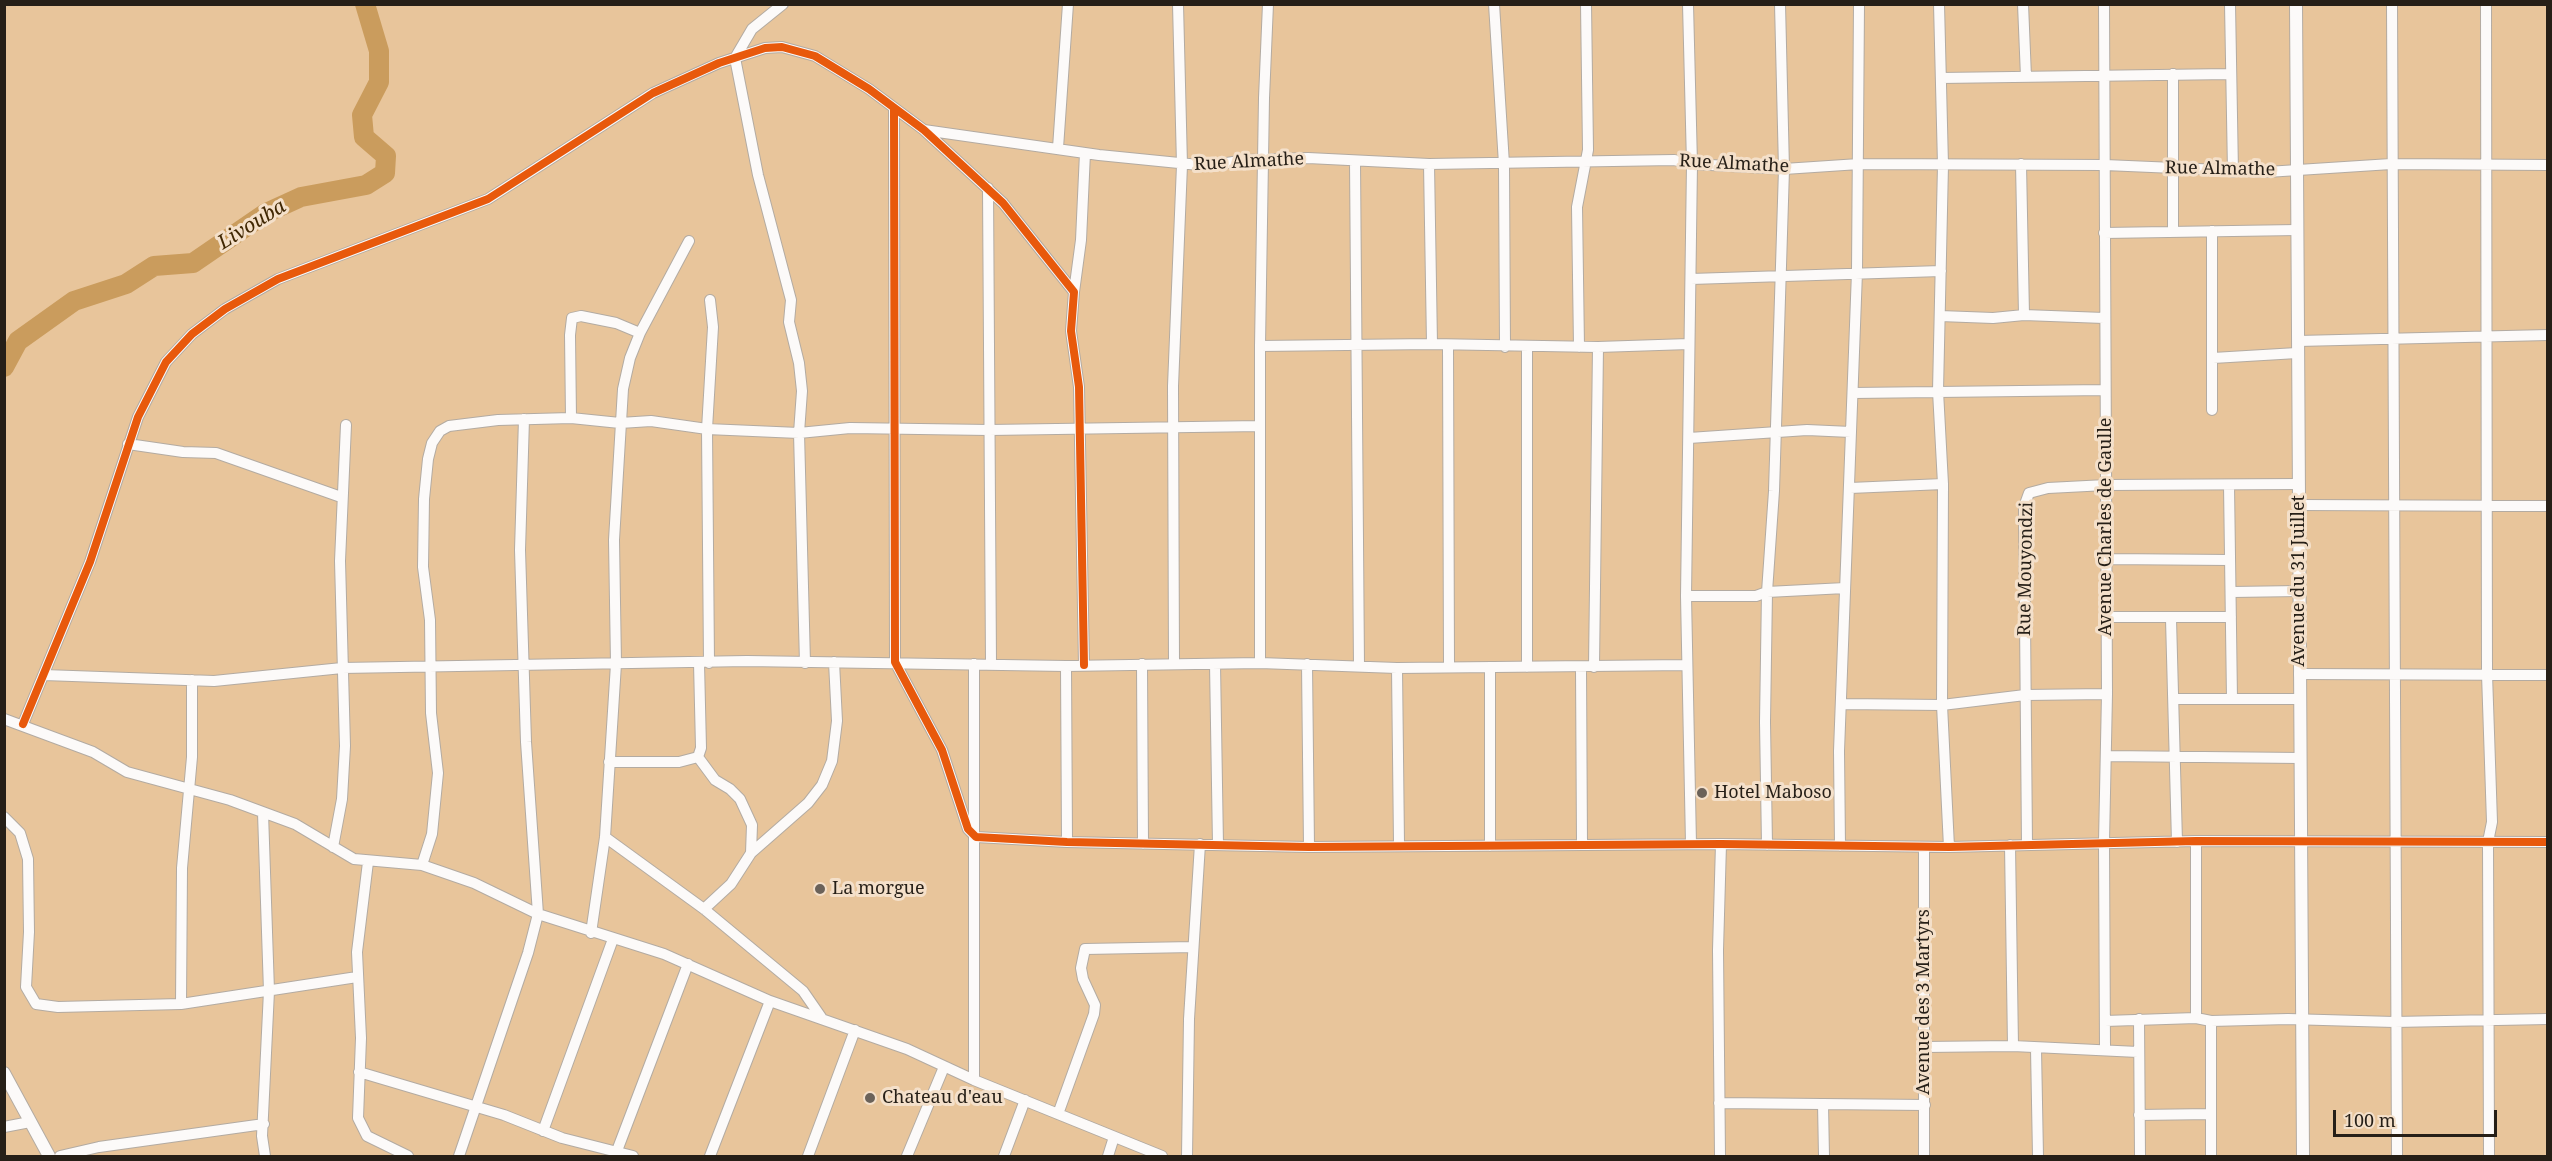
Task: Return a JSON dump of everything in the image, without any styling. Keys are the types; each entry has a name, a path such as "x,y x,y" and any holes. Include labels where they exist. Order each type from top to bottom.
{"street":[{"path":"783,4 752,29 735,58 756,164 791,300 789,322 800,363 802,391 799,433 805,663"},
{"path":"1058,147 1068,4"},
{"path":"1174,664 1173,426 1182,165 1178,4"},
{"path":"1260,663 1260,346 1265,159 1264,98 1268,4"},
{"path":"1494,4 1504,164 1506,347"},
{"path":"1579,347 1577,207 1584,161 1588,150 1586,4"},
{"path":"1688,4 1692,164 1686,596 1691,844"},
{"path":"1767,846 1765,722 1767,592 1774,491 1784,169 1780,4"},
{"path":"1840,846 1845,588 1857,272 1859,4"},
{"path":"1939,4 1943,165 1938,391 1943,484 1942,705 1949,847"},
{"path":"2023,4 2026,77"},
{"name":"Avenue Charles de Gaulle","path":"2104,4 2107,694 2104,1050"},
{"path":"2230,4 2233,172"},
{"name":"Avenue du 31 Juillet","path":"2296,4 2302,1156"},
{"path":"2392,4 2396,842 2394,1022 2397,1156"},
{"path":"2486,4 2484,165 2488,336 2487,674 2492,822 2488,842 2488,1156"},
{"path":"23,724 99,537 128,444 149,392 166,362 192,334 225,309 278,279 488,199 653,93 735,58 765,48 800,50 815,56 848,76 924,130 988,188 1034,239 1074,292"},
{"path":"2173,74 2173,230"},
{"path":"1941,78 2230,74"},
{"path":"894,108 895,663 942,750 968,829 976,837 1067,842 1309,847 1399,844 1949,847 2196,841 2547,842"},
{"name":"Rue Almathe","path":"924,130 1058,147 1085,153 1182,165 1209,166 1265,159 1429,164 1674,160 1692,164 1784,169 1859,164 2105,165 2233,172 2391,164 2547,165"},
{"path":"1084,665 1076,348 1071,331 1081,240 1085,153"},
{"path":"1355,161 1359,666"},
{"path":"1429,164 1432,344"},
{"path":"2021,164 2024,315"},
{"path":"988,188 991,663"},
{"path":"2104,233 2173,230 2297,230"},
{"path":"2212,231 2212,410"},
{"path":"591,933 604,837 616,664 614,540 623,389 630,358 640,333 689,241"},
{"path":"1691,279 1941,271"},
{"path":"698,757 701,748 704,663 707,429 713,327 710,300"},
{"path":"1940,316 2024,315 2104,318"},
{"path":"572,418 570,335 572,318 581,316 616,323 640,333"},
{"path":"2213,358 2392,337 2547,334"},
{"path":"1260,346 1432,344 1598,347 1689,344"},
{"path":"1448,345 1449,668"},
{"path":"1527,347 1527,667"},
{"path":"1593,667 1598,347"},
{"path":"1852,393 2105,390"},
{"path":"422,865 432,834 437,783 431,713 432,668 423,567 424,499 432,443 440,431 449,426 524,419 572,418 620,423 651,420 707,429 799,433 850,428 989,430 1260,426"},
{"path":"459,1156 477,1109 528,953 538,914 526,742 520,550 524,419"},
{"path":"333,847 344,775 341,497 346,425"},
{"path":"1689,438 1775,432 1851,432"},
{"path":"128,444 183,452 216,453 341,497"},
{"path":"1850,488 1943,484"},
{"name":"Rue Mouyondzi","path":"2027,845 2024,507 2027,496 2036,489 2106,485 2299,484"},
{"path":"2229,485 2232,699"},
{"path":"2299,505 2547,506"},
{"path":"2106,559 2230,560"},
{"path":"1686,596 1756,596 1767,592 1845,588"},
{"path":"2232,592 2299,591"},
{"path":"2106,617 2171,619 2232,616"},
{"path":"2171,619 2177,842"},
{"path":"44,675 240,680 342,668 747,661 991,663 1066,666 1260,663 1397,668 1687,666"},
{"path":"704,909 731,884 751,853 808,803 822,785 832,761 837,721 834,662"},
{"path":"974,664 976,837 974,1080"},
{"path":"1142,664 1143,844"},
{"path":"1215,664 1218,845"},
{"path":"1307,664 1309,847"},
{"path":"1066,666 1067,842"},
{"path":"1490,667 1490,846"},
{"path":"1397,668 1399,844"},
{"path":"1581,668 1582,845"},
{"path":"2300,674 2547,675"},
{"path":"181,1004 182,868 192,757 192,680"},
{"path":"1842,704 1942,705 2025,695 2107,694"},
{"path":"2174,699 2299,699"},
{"path":"4,719 23,724 93,752 127,771 189,791 212,795 296,824 354,859 368,862 399,861 422,865 474,883 538,914 688,964 770,1001 907,1049 974,1080 1162,1156"},
{"path":"2106,756 2300,758"},
{"path":"609,762 679,762 698,757"},
{"path":"698,757 715,780 730,789 740,799 752,825 751,853"},
{"path":"262,813 269,991 265,1156"},
{"path":"4,817 20,833 28,859 29,932 26,987 36,1004 58,1007 181,1004 357,977"},
{"path":"604,837 704,909 803,991 821,1017"},
{"path":"2196,841 2196,1018"},
{"path":"1187,1156 1193,947 1200,844"},
{"path":"1719,1156 1718,950 1721,844"},
{"path":"2010,845 2013,1046"},
{"name":"Avenue des 3 Martyrs","path":"1924,847 1924,1156"},
{"path":"368,862 358,924 357,977 361,1038 357,1106 362,1128 367,1136 408,1156"},
{"path":"543,1131 613,939"},
{"path":"1058,1114 1094,1014 1095,1005 1083,979 1081,968 1085,949 1193,947"},
{"path":"616,1154 688,964"},
{"path":"710,1156 770,1001"},
{"path":"2106,1021 2196,1018 2211,1021 2394,1022 2547,1019"},
{"path":"2139,1019 2140,1156"},
{"path":"2211,1021 2211,1156"},
{"path":"807,1156 855,1030"},
{"path":"1925,1047 2013,1046 2036,1049 2138,1052"},
{"path":"2036,1049 2038,1156"},
{"path":"907,1156 944,1067"},
{"path":"358,1072 411,1086 477,1109 504,1115 543,1131 616,1154 633,1156"},
{"path":"4,1073 49,1156"},
{"path":"1004,1156 1025,1100"},
{"path":"1719,1103 1925,1105"},
{"path":"1823,1104 1824,1156"},
{"path":"2139,1115 2211,1114"},
{"path":"4,1126 30,1122"},
{"path":"60,1156 99,1147 264,1124"},
{"path":"1108,1156 1114,1137"}],"shaded area":[{"path":"5,5 2547,5 2547,1156 5,1156"}],"waterway":[{"name":"Livouba","path":"4,367 18,341 74,301 126,284 154,266 193,263 266,213 301,197 366,185 385,173 386,156 364,137 362,115 379,82 379,51 365,4"}],"cycle path":[{"path":"23,724 90,562 138,417 166,362 192,334 225,309 278,279 488,199 653,93 719,63 765,48 782,47 815,56 869,89 924,130 1003,203 1074,292 1071,331 1079,387 1084,665"},
{"path":"894,108 895,662 942,750 968,829 976,837 1067,842 1309,847 1721,844 1949,847 2196,841 2548,842"}],"place":[{"name":"Hotel Maboso","path":"1702,793"},
{"name":"La morgue","path":"820,889"},
{"name":"Chateau d'eau","path":"870,1098"}]}
